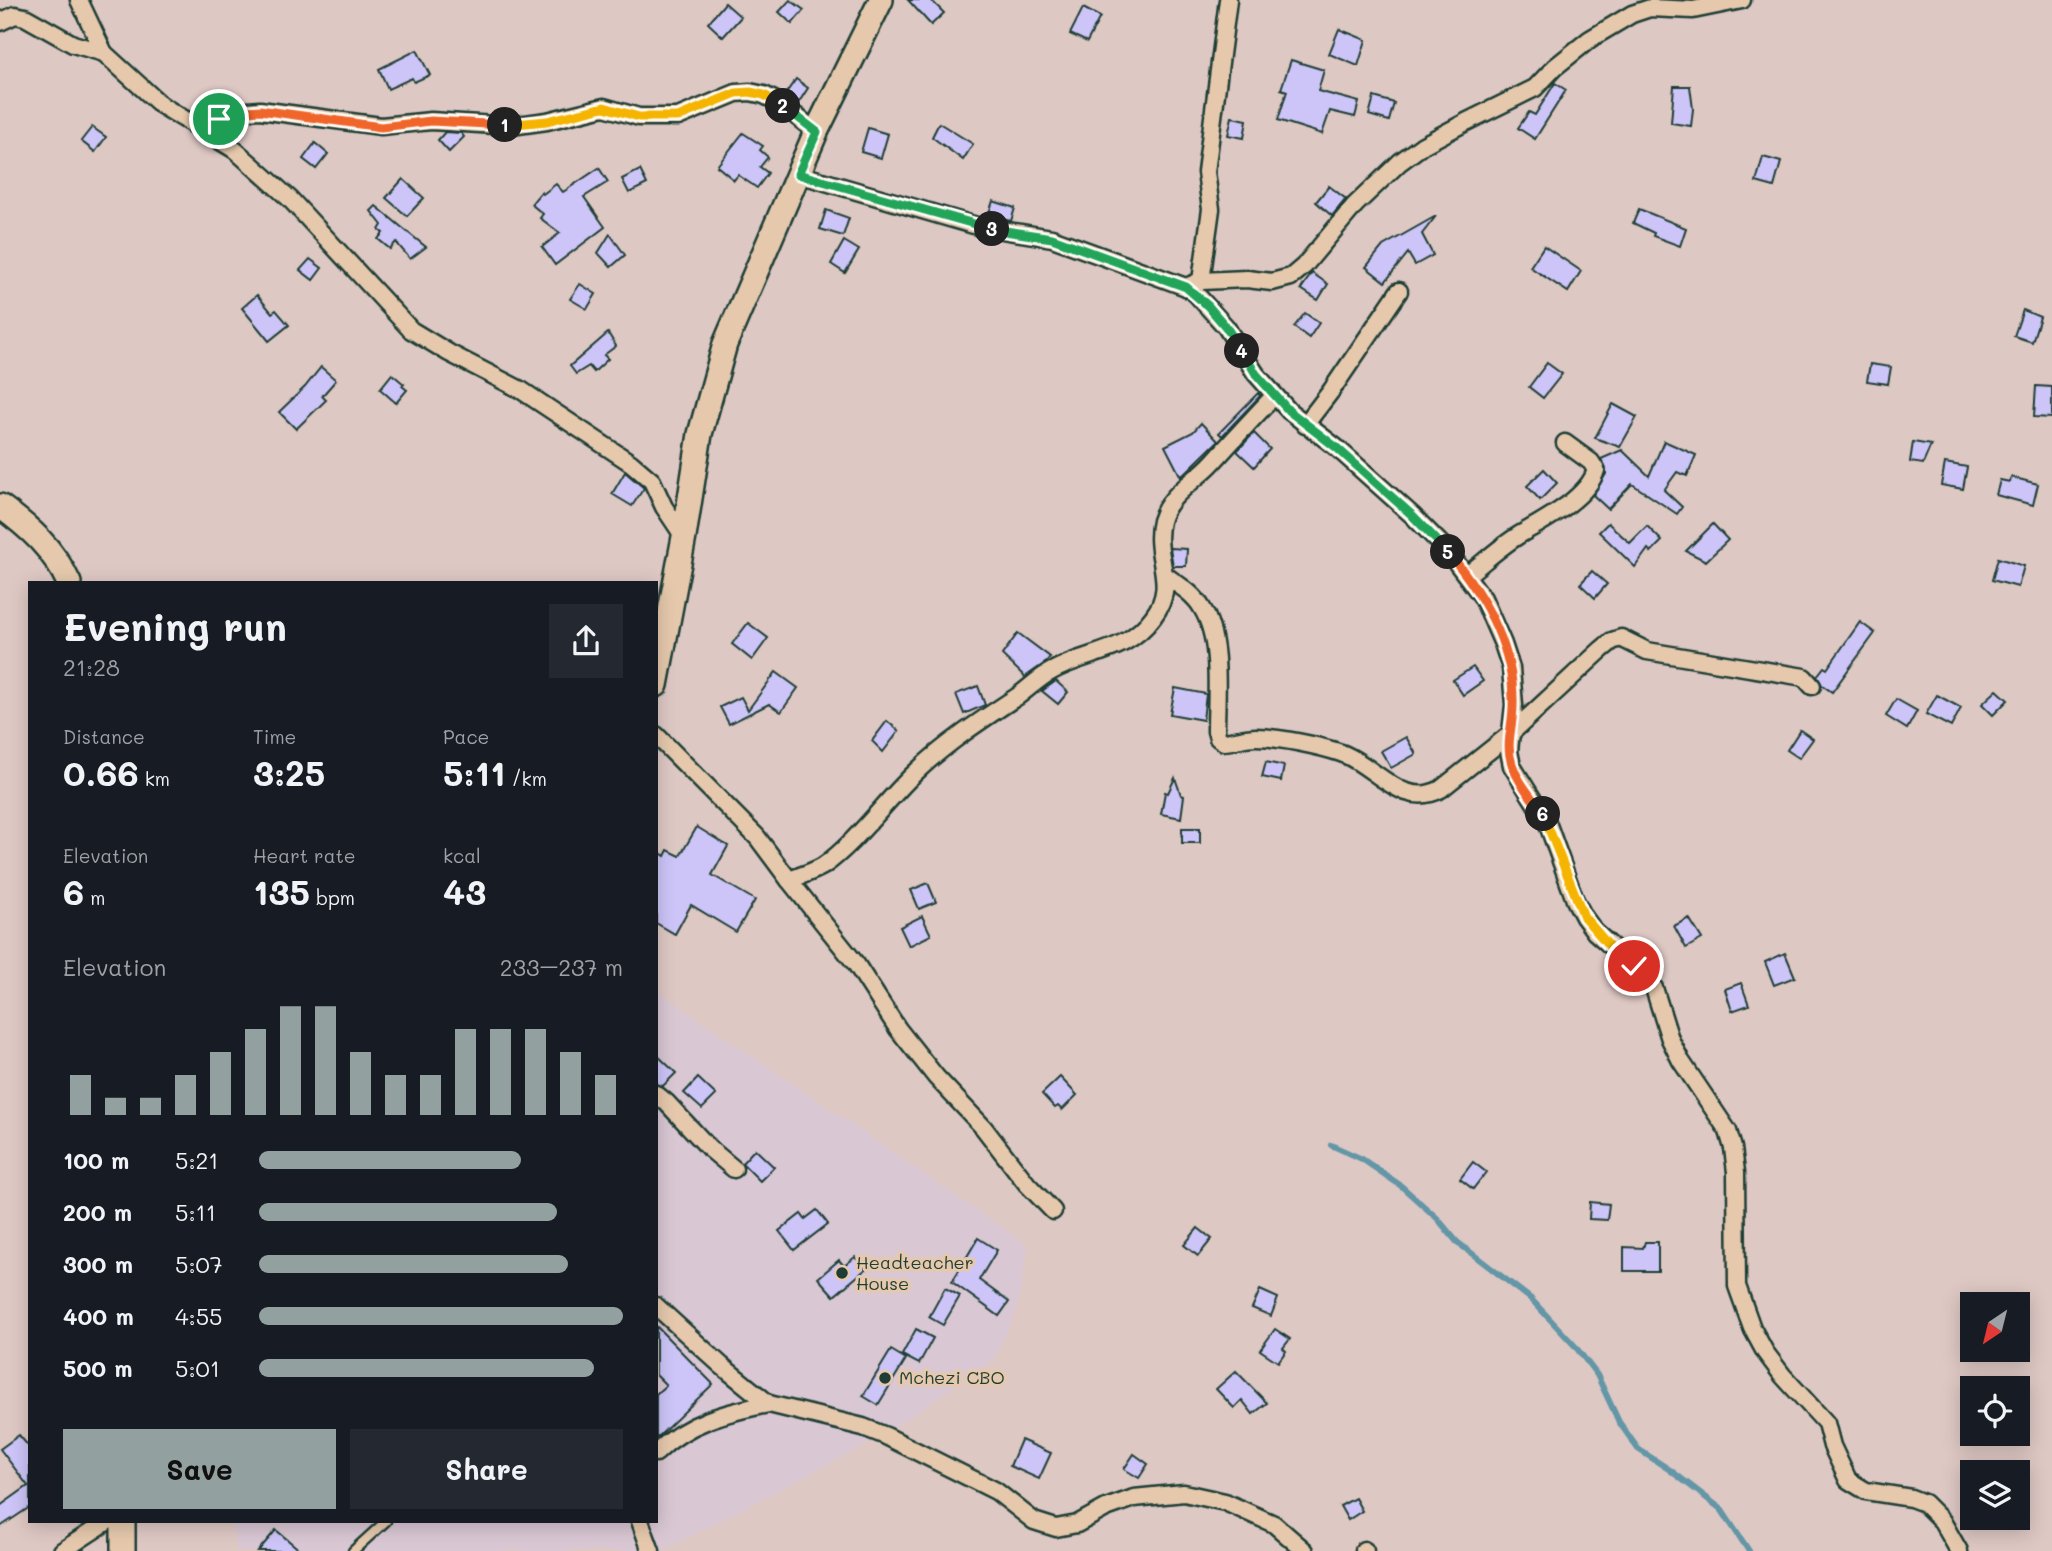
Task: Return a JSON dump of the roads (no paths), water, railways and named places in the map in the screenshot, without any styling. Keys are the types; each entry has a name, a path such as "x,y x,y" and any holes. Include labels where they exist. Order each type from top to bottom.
{"street":[{"path":"79,0 104,53 161,105 235,150 283,193 411,330 521,390 631,463 652,481 664,507 684,537"},
{"path":"658,674 684,537 699,434 725,344 817,132 881,0"},
{"path":"1228,0 1206,172 1211,209 1194,284 1196,294 1226,327 1256,374 1274,396 1412,515 1467,575 1483,598 1511,668 1514,705 1509,751 1512,766 1547,822 1575,900 1584,917 1595,932 1634,966 1654,988 1670,1039 1681,1061 1728,1131 1736,1172 1737,1286 1742,1304 1765,1352 1826,1423 1832,1446 1848,1480 1866,1491 1912,1498 1924,1503 1942,1521 1959,1551"},
{"path":"798,174 977,226 1052,238 1194,284 1247,279 1272,282 1292,277 1304,266 1363,197 1400,162 1423,145 1535,88 1590,39 1632,14 1650,8 1693,10 1742,0"},
{"path":"0,22 15,15 25,17 73,44 104,53"},
{"path":"207,131 219,119 234,112 260,110 381,127 431,121 511,126 547,121 604,107 639,117 678,117 736,93 750,92 780,103 817,132"},
{"path":"1305,425 1399,291"},
{"path":"789,880 822,866 917,771 1052,670 1113,649 1145,628 1160,604 1166,576 1159,554 1158,537 1168,504 1211,464 1274,396"},
{"path":"1467,575 1518,536 1564,508 1594,478 1596,470 1591,462 1565,443"},
{"path":"0,506 37,534 59,563 68,581"},
{"path":"1166,576 1188,592 1202,607 1211,627 1216,661 1218,738 1224,742 1258,737 1336,751 1356,760 1392,785 1417,796 1431,795 1441,789 1509,735 1601,650 1620,638 1647,651 1804,677 1812,686"},
{"path":"658,738 757,837 856,964 898,1028 936,1077 983,1127 1027,1184 1053,1210"},
{"path":"658,1096 709,1149 734,1169"},
{"path":"658,1308 769,1404 863,1427 886,1436 985,1485 1034,1521 1056,1528 1077,1524 1106,1508 1135,1498 1184,1493 1225,1502 1273,1524 1291,1536 1305,1551"},
{"path":"658,1451 669,1440 699,1423 730,1412 769,1404"},
{"path":"62,1551 105,1523"},
{"path":"123,1523 123,1551"},
{"path":"641,1523 651,1551"}],"lane":[{"path":"353,1551 384,1523"}],"waterway":[{"path":"1331,1145 1362,1159 1400,1185 1437,1218 1457,1242 1531,1299 1575,1346 1597,1375 1619,1422 1638,1449 1721,1509 1749,1551"}],"place":[{"name":"Headteacher House","path":"842,1273"},
{"name":"Mchezi CBO","path":"885,1378"}]}
